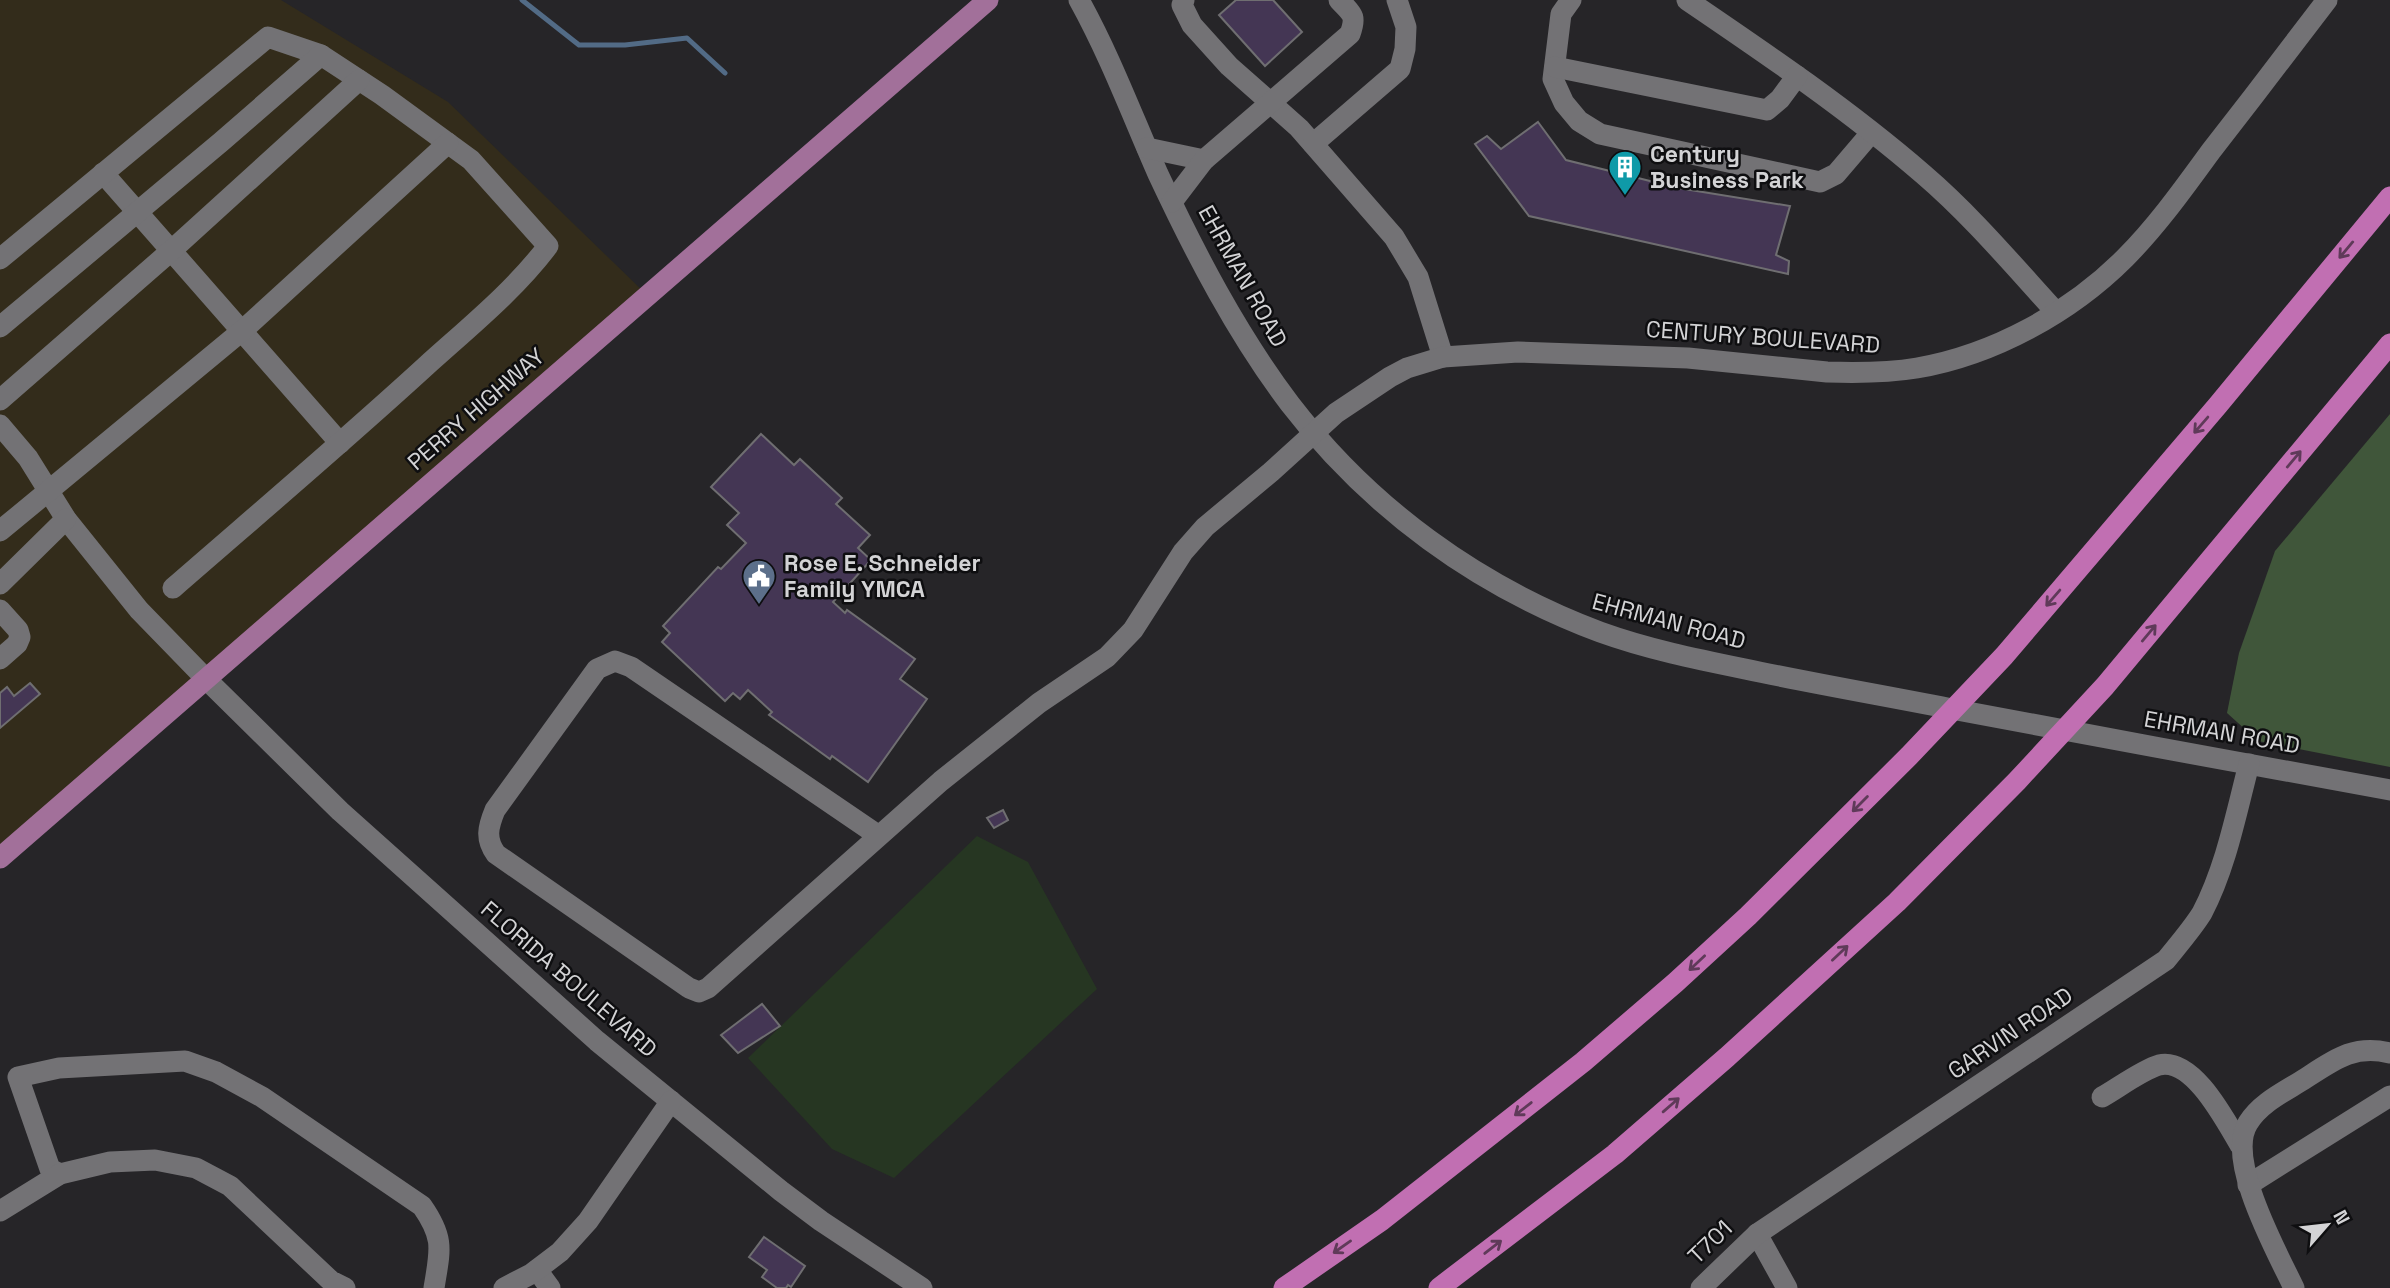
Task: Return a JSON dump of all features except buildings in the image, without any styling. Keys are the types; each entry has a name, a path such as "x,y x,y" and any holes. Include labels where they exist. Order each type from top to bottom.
{"highway":[{"path":"1284,1288 1382,1220 1593,1053 1748,916 1909,756 2004,656 2227,395 2390,197"},
{"path":"1439,1288 1615,1154 1727,1057 1897,902 2017,781 2105,686 2390,344"}],"main road":[{"name":"PERRY HIGHWAY","path":"0,858 988,0"}],"street":[{"name":"EHRMAN ROAD","path":"1079,0 1107,52 1147,148 1208,273 1271,378 1314,433 1364,488 1439,548 1518,596 1603,633 1668,652 1786,678 2390,790"},
{"path":"1184,0 1182,5 1192,25 1229,66 1299,128 1394,237 1418,277 1443,357"},
{"path":"1172,202 1204,160 1350,34 1355,21 1339,0"},
{"path":"1313,144 1400,69 1405,49 1406,27 1397,0"},
{"path":"1571,0 1560,14 1553,79 1564,103 1579,121 1600,134 1820,182 1836,174 1871,133"},
{"path":"1688,0 1797,76 1924,175 2056,312"},
{"name":"CENTURY BOULEVARD","path":"879,836 631,667 615,661 597,669 495,810 488,832 489,844 496,854 689,988 699,992 708,988 879,836 1006,729 1107,657 1146,613 1192,539 1348,404 1390,377 1407,368 1443,357 1518,352 1688,358 1827,372 1888,372 1917,368 1977,352 2004,341 2056,312 2103,278 2143,239 2327,0"},
{"path":"0,259 268,37 321,55 449,143 471,160 548,246 531,268 340,443 173,588"},
{"path":"0,327 321,55"},
{"path":"1555,67 1767,110 1780,99 1797,76"},
{"path":"0,400 172,250 359,80"},
{"path":"0,531 243,330 449,143"},
{"path":"1147,148 1204,160"},
{"path":"103,173 340,443"},
{"name":"FLORIDA BOULEVARD","path":"0,425 27,458 66,519 139,610 383,851 597,1041 671,1101 811,1214 922,1288"},
{"path":"0,584 66,519"},
{"path":"0,610 18,630 20,637 17,644 0,659"},
{"name":"GARVIN ROAD","path":"1756,1234 2166,960 2201,914 2216,882 2249,764"},
{"path":"2240,1145 2247,1125 2261,1107 2330,1062 2353,1051 2376,1049 2390,1053"},
{"path":"60,1174 50,1168 9,1079 59,1068 185,1061 216,1072 262,1097 422,1206 437,1227 440,1252 434,1288"},
{"path":"2102,1097 2158,1065 2174,1064 2193,1077 2214,1102 2240,1145 2248,1185 2294,1288"},
{"path":"2248,1185 2390,1096"},
{"path":"505,1288 537,1270 560,1252 588,1221 671,1101"},
{"path":"0,1211 60,1174 110,1162 155,1160 196,1168 230,1186 331,1281 345,1288"},
{"path":"1756,1234 1787,1288"},
{"name":"T701","path":"1701,1288 1756,1234"},
{"path":"537,1270 550,1288"}],"shaded area":[{"path":"0,0 281,0 448,102 647,295 0,858"}],"green space":[{"path":"2390,414 2390,767 2258,741 2227,713 2239,653 2275,551"},
{"path":"977,836 1028,862 1097,989 894,1178 832,1149 748,1058"}],"waterway":[{"path":"522,0 579,45 625,45 687,38 725,73"}],"place":[{"name":"Century Business Park","path":"1625,197"},
{"name":"Rose E. Schneider Family YMCA","path":"759,606"}]}
